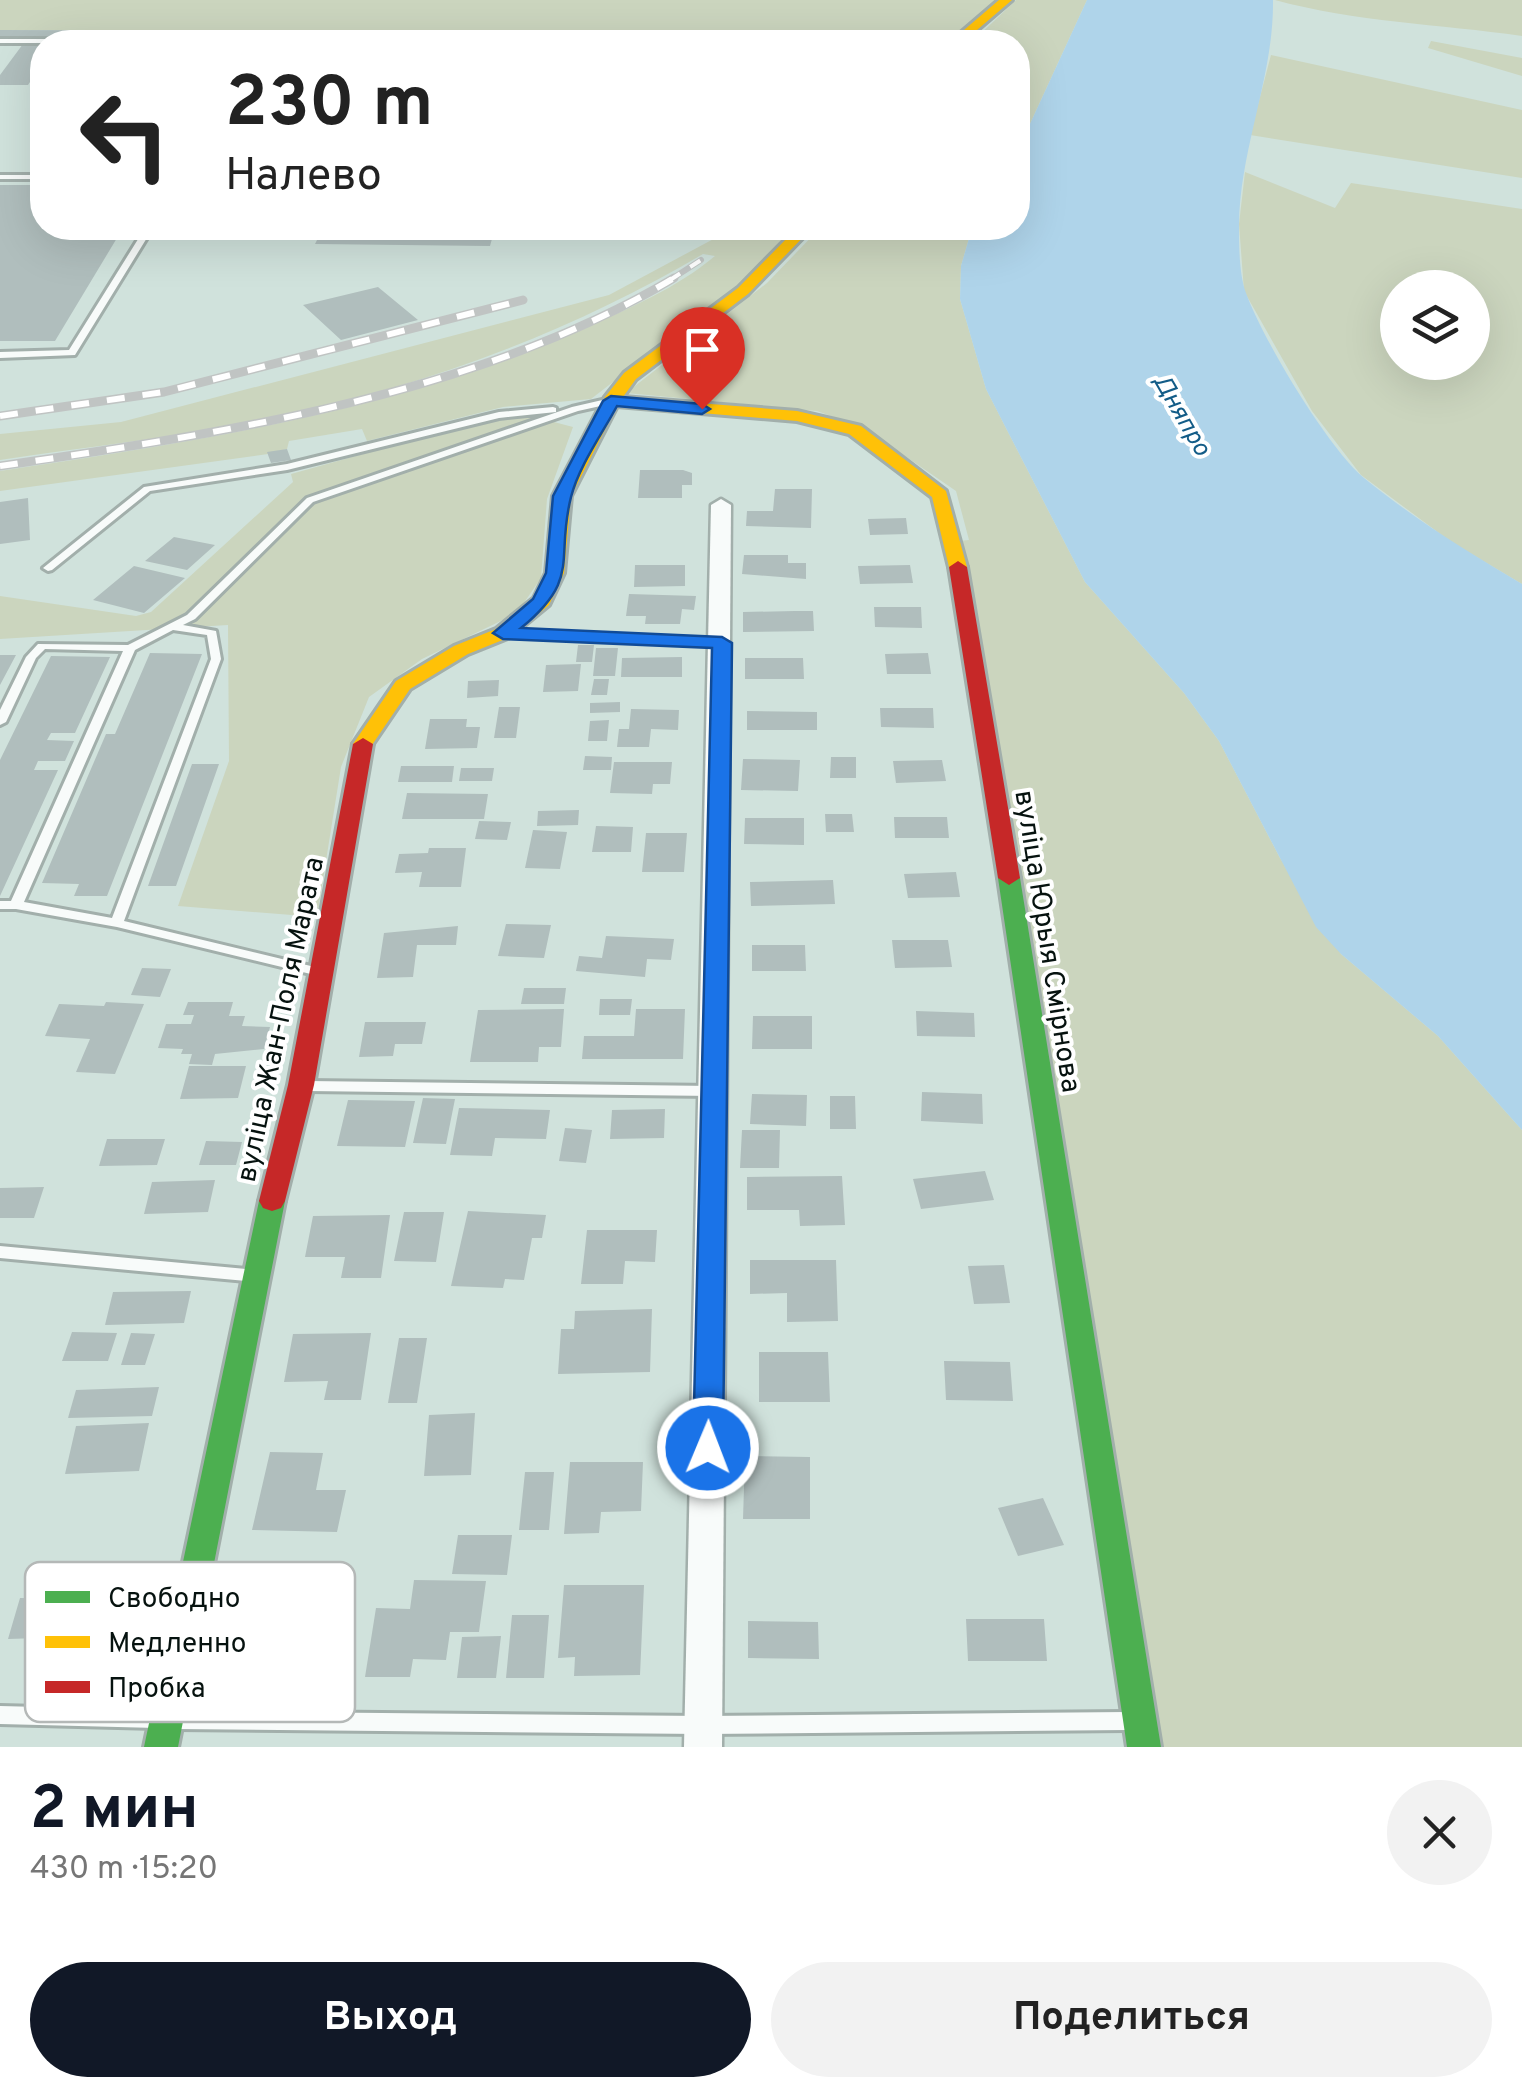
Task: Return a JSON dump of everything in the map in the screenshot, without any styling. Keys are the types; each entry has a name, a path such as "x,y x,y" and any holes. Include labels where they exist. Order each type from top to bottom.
{"street":[{"path":"970,30 1006,0"},
{"name":"вуліца Жан-Поля Марата","path":"198,1562 254,1276 301,1086 363,743 403,685 461,650 503,633 542,602 555,573 562,496 611,401 630,376 743,291 793,240"},
{"name":"вуліца Юрыя Смірнова","path":"611,401 797,416 855,430 940,495 967,606 1144,1747"},
{"path":"703,1736 722,505"},
{"name":"вуліца Жан-Поля Марата","path":"160,1747 166,1722"}],"lane":[{"path":"0,41 30,41"},
{"path":"0,177 30,177"},
{"path":"0,354 72,353 142,240"},
{"path":"0,722 31,657 42,646 130,648 190,617 310,500 575,409 611,401"},
{"path":"48,568 147,489 288,467 480,418 575,409"},
{"path":"117,923 216,659 212,633 170,627"},
{"path":"503,633 722,643"},
{"path":"16,905 130,648"},
{"path":"0,905 117,923 323,973"},
{"path":"301,1086 714,1091"},
{"path":"0,1252 254,1276"},
{"path":"0,1714 25,1715"},
{"path":"234,1722 703,1736 1140,1720"}],"green space":[{"path":"0,0 997,0 962,30 0,30"},
{"path":"1016,0 1087,0 1030,124 1030,30 985,30"},
{"path":"1275,0 1522,0 1522,36 1366,18"},
{"path":"1431,41 1522,58 1522,76 1428,48"},
{"path":"1271,55 1522,110 1522,178 1250,135"},
{"path":"1245,172 1335,208 1351,183 1522,209 1522,584 1451,542 1361,475 1312,411 1244,291 1239,224"},
{"path":"712,240 783,240 745,280 591,399 503,407 367,441 362,429 289,441 287,449 268,454 0,491 0,471 223,435 441,382 617,314 668,288 715,256 703,254 542,335 372,394 256,421 0,460 0,434 121,422 609,295"},
{"path":"808,240 969,240 961,266 960,299 986,389 1085,582 1184,693 1219,741 1280,858 1341,954 1438,1036 1522,1130 1522,1747 1157,1747 949,542 969,540 956,491 864,428 817,411 626,393 767,283"},
{"path":"531,416 573,427 547,499 541,578 517,613 422,659 369,697 341,767 317,917 178,906 229,761 228,625 0,639 0,596 136,616 151,612 293,482 291,474 467,425"}],"water":[{"name":"Дняпро","path":"1087,0 1273,0 1268,57 1245,168 1239,225 1242,277 1254,313 1298,391 1349,463 1421,521 1522,584 1522,1130 1438,1036 1341,954 1316,927 1219,741 1184,693 1085,582 986,389 960,299 961,266 969,240 1030,240 1030,124"}],"building":[{"path":"0,30 30,30 30,36 0,36"},
{"path":"23,44 30,44 28,85 0,85 0,75"},
{"path":"0,185 30,185 30,240 116,240 55,341 0,341"},
{"path":"317,240 492,240 490,246 315,244"},
{"path":"378,287 418,320 341,340 303,305"},
{"path":"287,449 291,460 271,463 267,452"},
{"path":"640,470 683,470 692,473 692,485 682,485 682,498 638,498"},
{"path":"775,489 812,489 811,528 746,526 747,511 773,511"},
{"path":"28,498 30,540 0,544 0,502"},
{"path":"906,518 908,534 870,535 868,519"},
{"path":"174,537 215,545 187,570 145,561"},
{"path":"744,555 788,555 788,563 806,563 806,579 742,574"},
{"path":"635,565 685,565 685,586 634,587"},
{"path":"910,565 913,583 860,584 858,566"},
{"path":"134,566 185,578 144,613 93,600"},
{"path":"629,594 696,596 694,610 682,609 680,624 645,624 646,616 626,616"},
{"path":"874,607 921,607 922,628 875,627"},
{"path":"813,611 814,631 743,632 743,612"},
{"path":"578,645 594,645 592,662 576,662"},
{"path":"596,648 618,648 615,676 593,676"},
{"path":"150,653 202,654 107,896 74,896 79,884 42,883 106,734 115,734"},
{"path":"928,653 931,674 887,674 885,654"},
{"path":"0,655 16,655 0,685"},
{"path":"51,656 110,657 75,733 51,733 47,740 74,741 65,761 38,761 34,770 58,770 0,896 0,760"},
{"path":"682,657 682,677 621,677 622,658"},
{"path":"745,658 803,658 804,679 745,679"},
{"path":"581,664 578,691 543,692 546,665"},
{"path":"594,679 609,679 607,695 591,695"},
{"path":"499,680 498,696 467,698 468,681"},
{"path":"620,702 620,712 590,713 590,703"},
{"path":"499,707 520,707 516,738 494,738"},
{"path":"880,708 933,708 934,728 881,727"},
{"path":"631,709 679,710 678,730 651,729 649,747 617,747 619,729 629,729"},
{"path":"747,711 817,712 817,730 747,730"},
{"path":"430,719 467,719 466,727 480,727 477,748 425,749"},
{"path":"609,720 607,741 588,741 590,721"},
{"path":"585,756 612,757 611,770 583,770"},
{"path":"831,757 856,757 856,778 830,778"},
{"path":"743,759 800,760 798,791 741,790"},
{"path":"942,760 946,781 896,783 893,761"},
{"path":"614,762 672,762 670,784 653,784 652,794 610,793"},
{"path":"192,764 219,764 176,886 148,886"},
{"path":"401,766 454,766 452,782 398,782"},
{"path":"461,768 494,768 492,781 459,781"},
{"path":"407,793 488,794 484,819 402,819"},
{"path":"579,810 578,825 537,826 538,811"},
{"path":"825,814 852,814 854,832 826,832"},
{"path":"894,817 947,817 949,838 895,838"},
{"path":"745,818 804,818 804,845 744,844"},
{"path":"479,821 511,822 507,840 475,839"},
{"path":"596,826 633,827 631,852 592,852"},
{"path":"533,830 567,832 560,869 525,868"},
{"path":"646,833 687,833 684,872 642,872"},
{"path":"429,848 466,848 461,887 419,887 422,872 395,873 399,854 428,853"},
{"path":"956,872 960,897 908,898 904,874"},
{"path":"833,880 835,904 751,906 750,882"},
{"path":"506,924 551,925 544,958 498,956"},
{"path":"458,926 456,945 417,945 413,977 377,978 384,933"},
{"path":"606,936 674,939 671,960 647,959 645,977 576,971 579,956 602,958"},
{"path":"892,940 948,940 952,967 895,968"},
{"path":"752,945 805,945 806,971 752,971"},
{"path":"142,968 171,969 160,997 131,995"},
{"path":"524,988 566,988 564,1004 521,1004"},
{"path":"600,999 632,999 630,1015 599,1015"},
{"path":"106,1002 144,1004 115,1074 76,1072 90,1039 45,1036 59,1004 104,1006"},
{"path":"188,1002 233,1002 229,1016 245,1016 242,1026 270,1027 264,1049 215,1054 212,1065 189,1064 192,1054 181,1054 183,1049 158,1048 166,1024 191,1024 194,1015 183,1015"},
{"path":"564,1009 561,1047 539,1047 538,1062 470,1062 478,1010"},
{"path":"636,1009 685,1009 683,1059 582,1059 584,1036 634,1036"},
{"path":"916,1011 974,1013 975,1037 917,1036"},
{"path":"753,1016 812,1016 812,1049 752,1049"},
{"path":"365,1022 426,1022 422,1044 395,1044 393,1056 359,1057"},
{"path":"189,1066 246,1066 238,1098 180,1099"},
{"path":"922,1092 982,1094 983,1124 921,1121"},
{"path":"752,1094 807,1095 806,1126 750,1124"},
{"path":"830,1096 855,1096 856,1129 830,1129"},
{"path":"423,1098 455,1099 446,1144 413,1143"},
{"path":"348,1100 415,1101 405,1147 337,1146"},
{"path":"459,1108 550,1110 546,1139 495,1138 492,1156 450,1155"},
{"path":"665,1109 664,1138 610,1139 612,1110"},
{"path":"565,1128 592,1130 586,1163 559,1161"},
{"path":"742,1130 780,1130 779,1168 740,1168"},
{"path":"107,1139 165,1139 157,1165 99,1166"},
{"path":"206,1141 242,1142 236,1165 199,1165"},
{"path":"985,1171 994,1200 921,1209 913,1179"},
{"path":"842,1176 845,1225 800,1226 799,1210 747,1210 747,1177"},
{"path":"215,1180 208,1212 144,1214 152,1182"},
{"path":"44,1187 34,1218 0,1218 0,1188"},
{"path":"468,1211 546,1215 542,1238 532,1238 524,1280 505,1279 503,1288 451,1286"},
{"path":"404,1212 444,1212 436,1262 394,1261"},
{"path":"390,1215 381,1278 341,1278 345,1257 305,1257 313,1216"},
{"path":"587,1230 657,1230 655,1262 625,1261 623,1284 581,1284"},
{"path":"750,1260 836,1260 838,1321 787,1322 787,1293 750,1294"},
{"path":"1004,1265 1010,1303 974,1304 968,1266"},
{"path":"191,1291 184,1323 105,1325 113,1292"},
{"path":"652,1309 650,1372 558,1374 561,1329 574,1329 575,1311"},
{"path":"72,1332 117,1333 108,1361 62,1361"},
{"path":"131,1333 155,1334 145,1365 121,1365"},
{"path":"371,1333 361,1400 324,1400 328,1381 284,1382 293,1334"},
{"path":"399,1338 427,1338 417,1403 388,1403"},
{"path":"759,1352 828,1352 830,1402 759,1402"},
{"path":"944,1361 1010,1362 1013,1401 946,1400"},
{"path":"159,1387 152,1416 68,1418 76,1390"},
{"path":"475,1413 471,1475 424,1476 429,1415"},
{"path":"149,1423 139,1471 65,1474 76,1426"},
{"path":"270,1452 323,1453 316,1490 346,1490 337,1532 252,1530"},
{"path":"745,1456 810,1457 810,1519 743,1519"},
{"path":"570,1462 643,1462 641,1511 601,1512 599,1533 564,1534"},
{"path":"525,1472 554,1472 549,1530 519,1530"},
{"path":"1043,1498 1064,1545 1018,1556 998,1508"},
{"path":"458,1535 512,1535 507,1575 452,1574"},
{"path":"414,1580 486,1581 479,1632 450,1632 446,1660 413,1659 410,1677 365,1677 376,1608 410,1609"},
{"path":"564,1585 644,1585 640,1675 574,1676 575,1657 558,1658"},
{"path":"20,1598 25,1598 25,1638 8,1639"},
{"path":"512,1615 549,1615 544,1678 506,1678"},
{"path":"966,1619 1044,1619 1047,1661 968,1661"},
{"path":"748,1621 818,1622 819,1659 748,1658"},
{"path":"501,1636 496,1678 457,1678 462,1637"}],"railway":[{"path":"670,280 701,260"},
{"path":"0,466 259,423 434,380 518,352 599,318 674,278"},
{"path":"0,416 164,392 523,300"}],"traffic: fast":[{"path":"1009,878 1144,1747"},
{"path":"199,1562 272,1201"},
{"path":"161,1747 166,1722"}],"traffic: slow":[{"path":"970,30 1006,0"},
{"path":"363,744 403,685 461,650 503,633 542,601 555,573 562,496 611,401 630,376 743,291 793,240"},
{"path":"611,401 797,416 855,430 940,495 958,567"}],"traffic: jam":[{"path":"958,567 1009,878"},
{"path":"272,1201 301,1085 363,744"}],"route":[{"path":"702,409 611,401 562,496 555,573 542,602 503,633 722,643 708,1448"}]}
